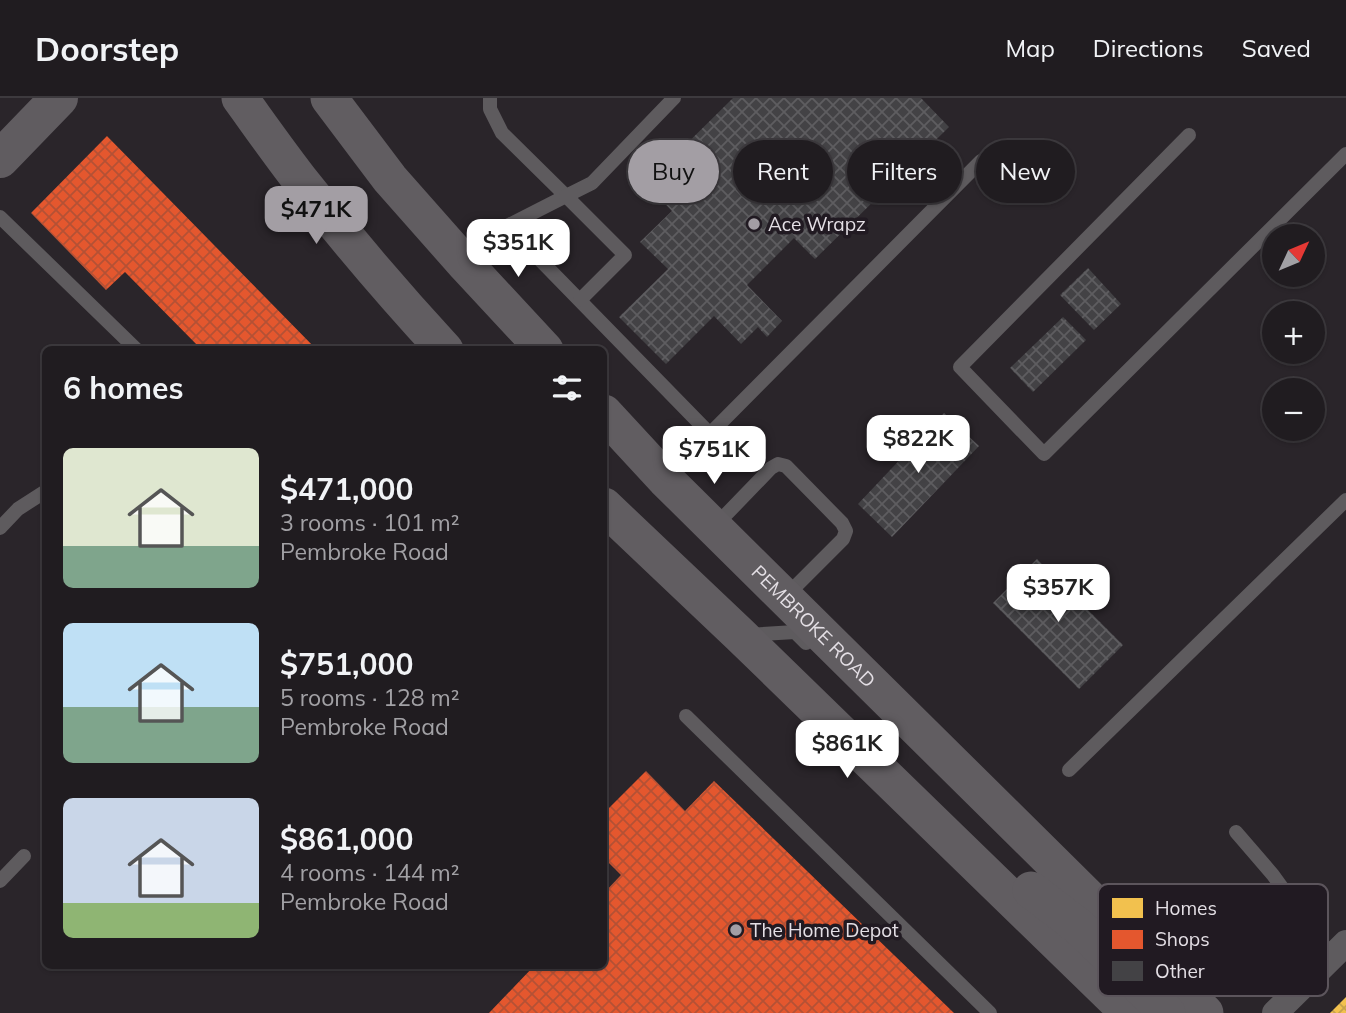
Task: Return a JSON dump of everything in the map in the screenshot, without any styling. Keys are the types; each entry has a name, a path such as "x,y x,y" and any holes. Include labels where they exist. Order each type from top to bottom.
{"main road":[{"path":"0,159 59,98"},
{"path":"240,98 339,229 389,290 441,346"},
{"path":"329,98 390,178 541,346"},
{"name":"PEMBROKE ROAD","path":"607,416 665,479 785,597 999,819 1098,912"},
{"path":"607,509 1098,983"},
{"path":"993,881 1030,889 1078,926 1098,946"},
{"path":"1111,996 1129,1013"},
{"path":"1150,996 1167,1013"},
{"name":"PEMBROKE ROAD","path":"1187,996 1205,1013"}],"street":[{"path":"1275,1013 1292,996"}],"lane":[{"path":"490,98 490,109 502,133 625,255 580,300"},
{"path":"466,265 507,226 592,183 674,98"},
{"path":"1189,135 960,367 1044,454 1346,154"},
{"path":"665,479 976,166"},
{"path":"0,217 133,346"},
{"path":"507,226 710,434"},
{"path":"714,527 771,468 778,464 786,466 842,523 846,531 843,539 785,597"},
{"path":"0,528 19,509 42,494"},
{"path":"1069,770 1346,500"},
{"path":"740,635 794,632 814,651"},
{"path":"686,716 990,1013"},
{"path":"1236,832 1281,884"},
{"path":"0,881 24,856"}],"building: Homes":[{"path":"1346,997 1346,1013 1330,1013"}],"building: Shops":[{"path":"107,136 313,346 198,346 125,272 106,290 31,213"},
{"name":"The Home Depot","path":"646,771 685,811 714,781 954,1013 489,1013 531,969 607,969 607,890 621,875 607,861 607,810"}],"building: Other":[{"name":"Ace Wrapz","path":"733,98 921,98 949,127 936,140 847,140 847,203 872,203 815,259 794,238 747,285 782,321 767,337 758,327 741,344 714,316 666,364 619,317 668,269 640,242 672,211 664,203 719,203 719,140 691,140"},
{"path":"1088,268 1121,304 1094,330 1060,295"},
{"path":"1063,317 1086,340 1033,392 1010,368"},
{"path":"944,413 979,446 892,537 858,504"},
{"path":"1037,559 1123,645 1079,689 993,603"}],"place":[{"name":"Ace Wrapz","path":"754,224"},
{"name":"The Home Depot","path":"736,930"}]}
